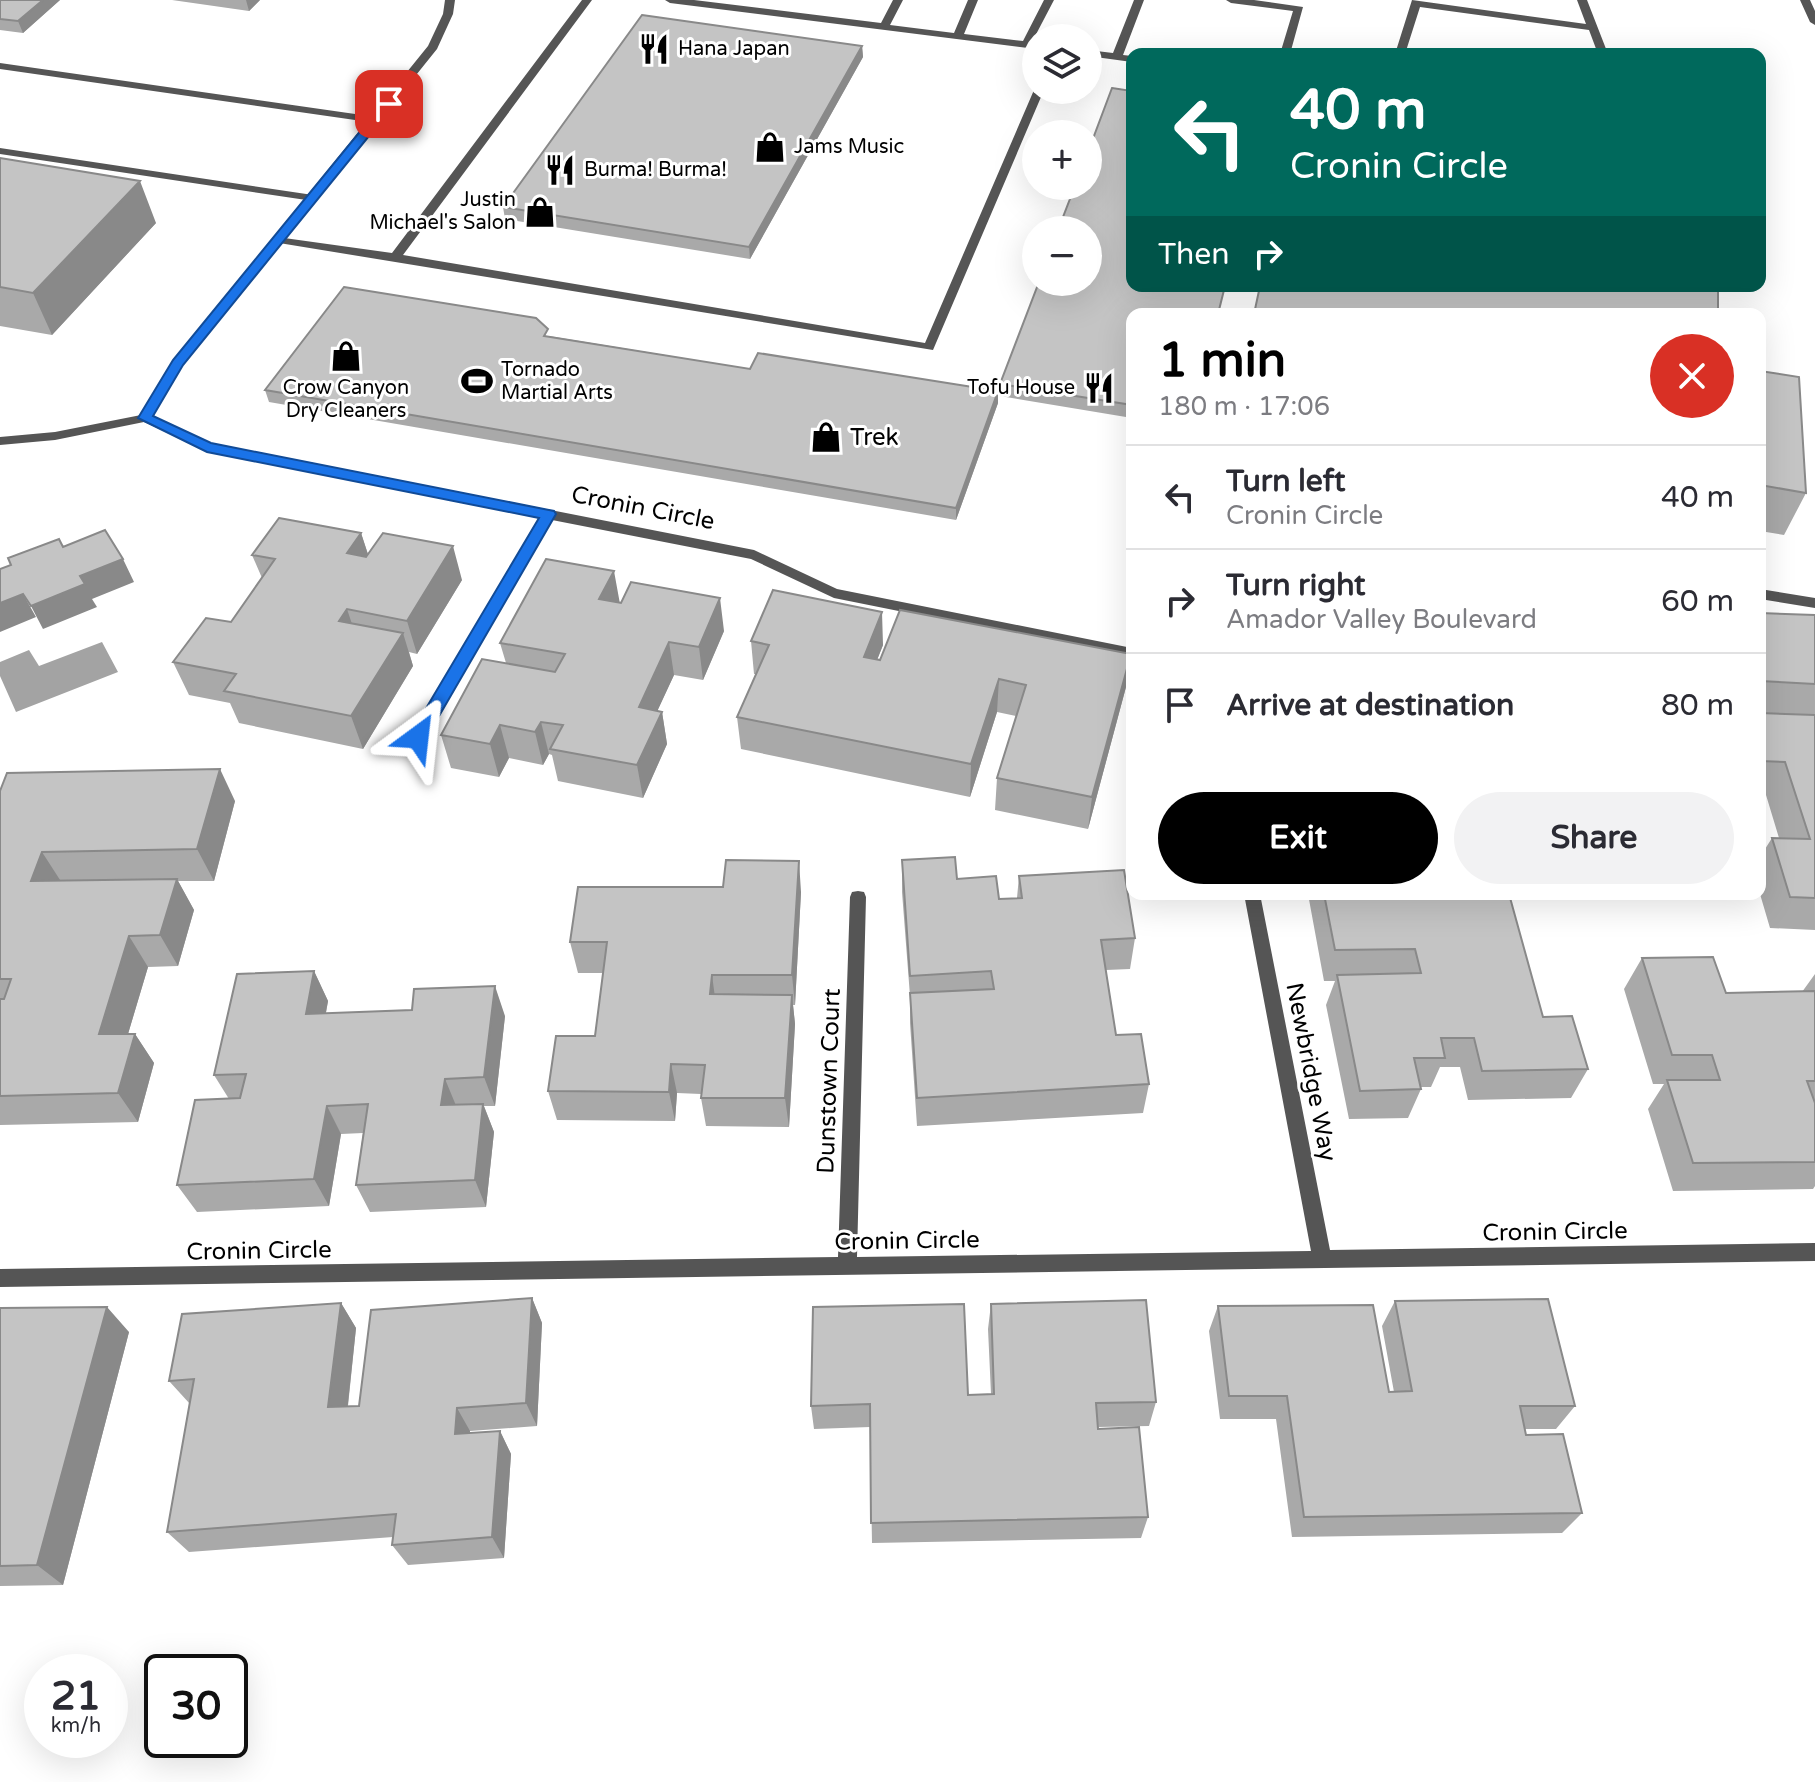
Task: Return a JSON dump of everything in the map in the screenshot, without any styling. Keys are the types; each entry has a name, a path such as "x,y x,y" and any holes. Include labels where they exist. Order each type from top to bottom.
{"street":[{"path":"0,441 55,436 145,418 178,363 433,47 448,14 450,0"},
{"path":"395,257 587,0"},
{"path":"670,0 1022,45"},
{"path":"884,27 898,0"},
{"path":"958,36 973,0"},
{"path":"1040,24 1049,0"},
{"path":"1117,57 1139,0"},
{"path":"1231,0 1299,9 1287,48"},
{"path":"1582,0 1601,48"},
{"path":"1805,0 1815,22"},
{"path":"1402,48 1416,2 1593,28"},
{"path":"1102,55 1126,58"},
{"path":"0,66 376,120"},
{"path":"277,240 929,347 1033,104"},
{"path":"0,151 313,198"},
{"name":"Cronin Circle","path":"145,418 207,447 754,555 834,593 1126,652"},
{"path":"418,737 549,514"},
{"path":"1766,595 1815,603"},
{"name":"Dunstown Court","path":"847,1266 858,897"},
{"name":"Newbridge Way","path":"1253,900 1322,1259"},
{"name":"Cronin Circle","path":"0,1278 1815,1252"}],"shaded area":[{"path":"102,642 118,672 16,712 0,676 0,662 29,650 39,666"}],"building":[{"path":"0,0 43,0 18,21 0,19"},
{"path":"642,15 862,46 749,247 503,207"},
{"path":"1112,88 1126,90 1126,292 1224,292 1220,308 1126,308 1126,404 1000,384 1034,296 1102,296 1102,216 1063,216 1070,200 1102,200 1100,120"},
{"path":"0,158 140,181 33,293 0,287"},
{"path":"344,287 536,318 548,329 544,336 750,369 758,353 998,391 956,508 265,390"},
{"path":"1259,292 1718,292 1718,308 1255,308"},
{"path":"1766,372 1799,377 1806,493 1766,486"},
{"path":"279,518 361,533 347,553 366,557 383,533 453,546 407,621 347,609 339,621 403,633 351,716 224,691 236,674 173,662 206,618 231,622 275,559 252,555"},
{"path":"105,530 123,559 80,576 85,584 31,606 23,594 0,603 0,569 11,565 8,558 59,539 63,547"},
{"path":"546,559 614,571 599,599 621,603 631,582 720,598 699,647 669,642 639,707 662,712 637,765 550,749 563,725 541,722 535,732 500,725 490,744 441,735 482,659 555,672 565,654 500,643"},
{"path":"773,590 882,612 864,657 880,660 900,610 1126,653 1126,672 1092,797 997,778 1026,685 999,679 971,764 737,717 769,645 751,641"},
{"path":"1766,613 1815,615 1815,684 1766,681"},
{"path":"1766,713 1815,715 1815,898 1790,897 1772,838 1810,839 1785,762 1766,761"},
{"path":"220,769 197,849 42,852 31,881 177,879 160,935 129,936 99,1034 135,1034 118,1093 0,1096 0,999 4,999 11,979 0,979 0,791 7,773"},
{"path":"955,857 957,879 996,876 999,899 1022,898 1019,876 1124,870 1126,900 1129,900 1135,938 1101,940 1116,1035 1141,1034 1149,1084 917,1098 910,993 994,989 991,971 910,976 902,860"},
{"path":"726,860 799,861 792,975 712,975 710,994 792,995 785,1098 701,1098 705,1065 671,1064 669,1092 548,1091 556,1036 595,1036 607,942 570,942 578,887 723,887"},
{"path":"1325,900 1511,900 1543,1017 1572,1016 1588,1069 1482,1071 1474,1038 1441,1038 1445,1058 1414,1058 1421,1089 1360,1091 1337,975 1421,973 1415,949 1335,950"},
{"path":"1713,957 1726,993 1815,991 1815,1081 1807,1081 1815,1103 1815,1162 1693,1163 1667,1080 1720,1080 1712,1055 1672,1055 1642,958"},
{"path":"314,971 306,1014 412,1010 414,989 495,986 484,1077 445,1079 441,1105 483,1104 475,1180 356,1185 368,1104 327,1106 314,1179 177,1185 195,1100 240,1098 246,1074 214,1075 237,974"},
{"path":"532,1298 526,1403 457,1408 455,1434 500,1431 492,1537 392,1545 396,1514 167,1532 194,1379 169,1381 182,1314 341,1303 328,1407 359,1406 371,1310"},
{"path":"1548,1299 1575,1406 1520,1406 1526,1435 1563,1434 1582,1513 1304,1517 1287,1396 1229,1396 1218,1306 1373,1305 1389,1392 1412,1391 1395,1301"},
{"path":"1146,1300 1156,1402 1096,1403 1098,1429 1139,1427 1148,1517 871,1523 870,1404 811,1406 813,1307 964,1304 968,1395 994,1394 991,1304"},
{"path":"107,1307 37,1565 0,1566 0,1308"}],"place":[{"name":"Hana Japan","path":"654,49"},
{"name":"Jams Music","path":"770,147"},
{"name":"Burma! Burma!","path":"560,170"},
{"name":"Justin Michael's Salon","path":"540,212"},
{"name":"Crow Canyon Dry Cleaners","path":"346,356"},
{"name":"Tornado Martial Arts","path":"477,381"},
{"name":"Tofu House","path":"1099,388"},
{"name":"Trek","path":"826,437"}],"route":[{"path":"389,104 178,363 145,418 207,447 549,514 418,737"}]}
